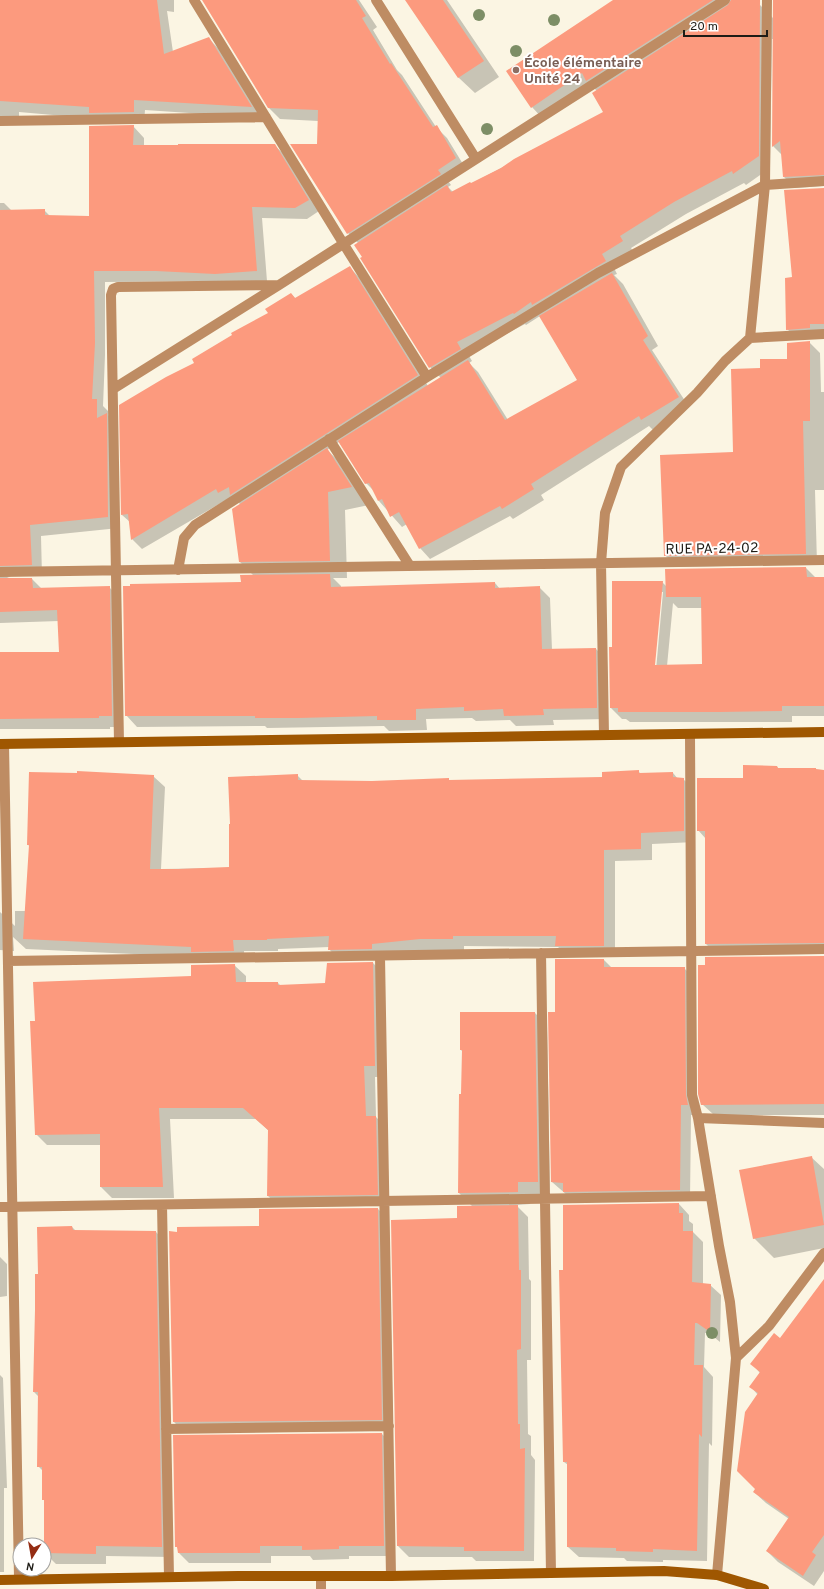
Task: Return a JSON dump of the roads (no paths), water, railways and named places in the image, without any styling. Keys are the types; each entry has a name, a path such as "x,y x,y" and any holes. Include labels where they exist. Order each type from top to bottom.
{"street":[{"path":"194,0 427,377"},
{"path":"376,0 476,159"},
{"path":"113,389 279,285 725,0"},
{"path":"750,338 765,185 767,0"},
{"path":"0,121 266,117"},
{"path":"178,570 184,538 195,525 427,377 598,273 765,185 824,181"},
{"path":"119,742 111,295 113,289 118,287 279,285"},
{"path":"604,735 601,563 605,513 621,467 697,393 725,361 750,338 824,334"},
{"path":"329,439 410,566"},
{"name":"RUE PA-24-02","path":"0,572 824,560"},
{"path":"19,1578 8,961 2,744 824,732"},
{"path":"690,734 690,951 692,1095 698,1118 730,1302 736,1358 717,1575"},
{"path":"8,961 824,949"},
{"path":"541,953 551,1573"},
{"path":"380,956 391,1576"},
{"path":"698,1118 824,1123"},
{"path":"0,1207 711,1196"},
{"path":"162,1205 169,1577"},
{"path":"736,1358 769,1326 791,1299 824,1253"},
{"path":"166,1429 389,1426"},
{"path":"0,1580 19,1578 391,1576 664,1571 717,1575 764,1589"},
{"path":"321,1576 321,1589"}],"place":[{"name":"École élémentaire Unité 24","path":"516,70"}]}
